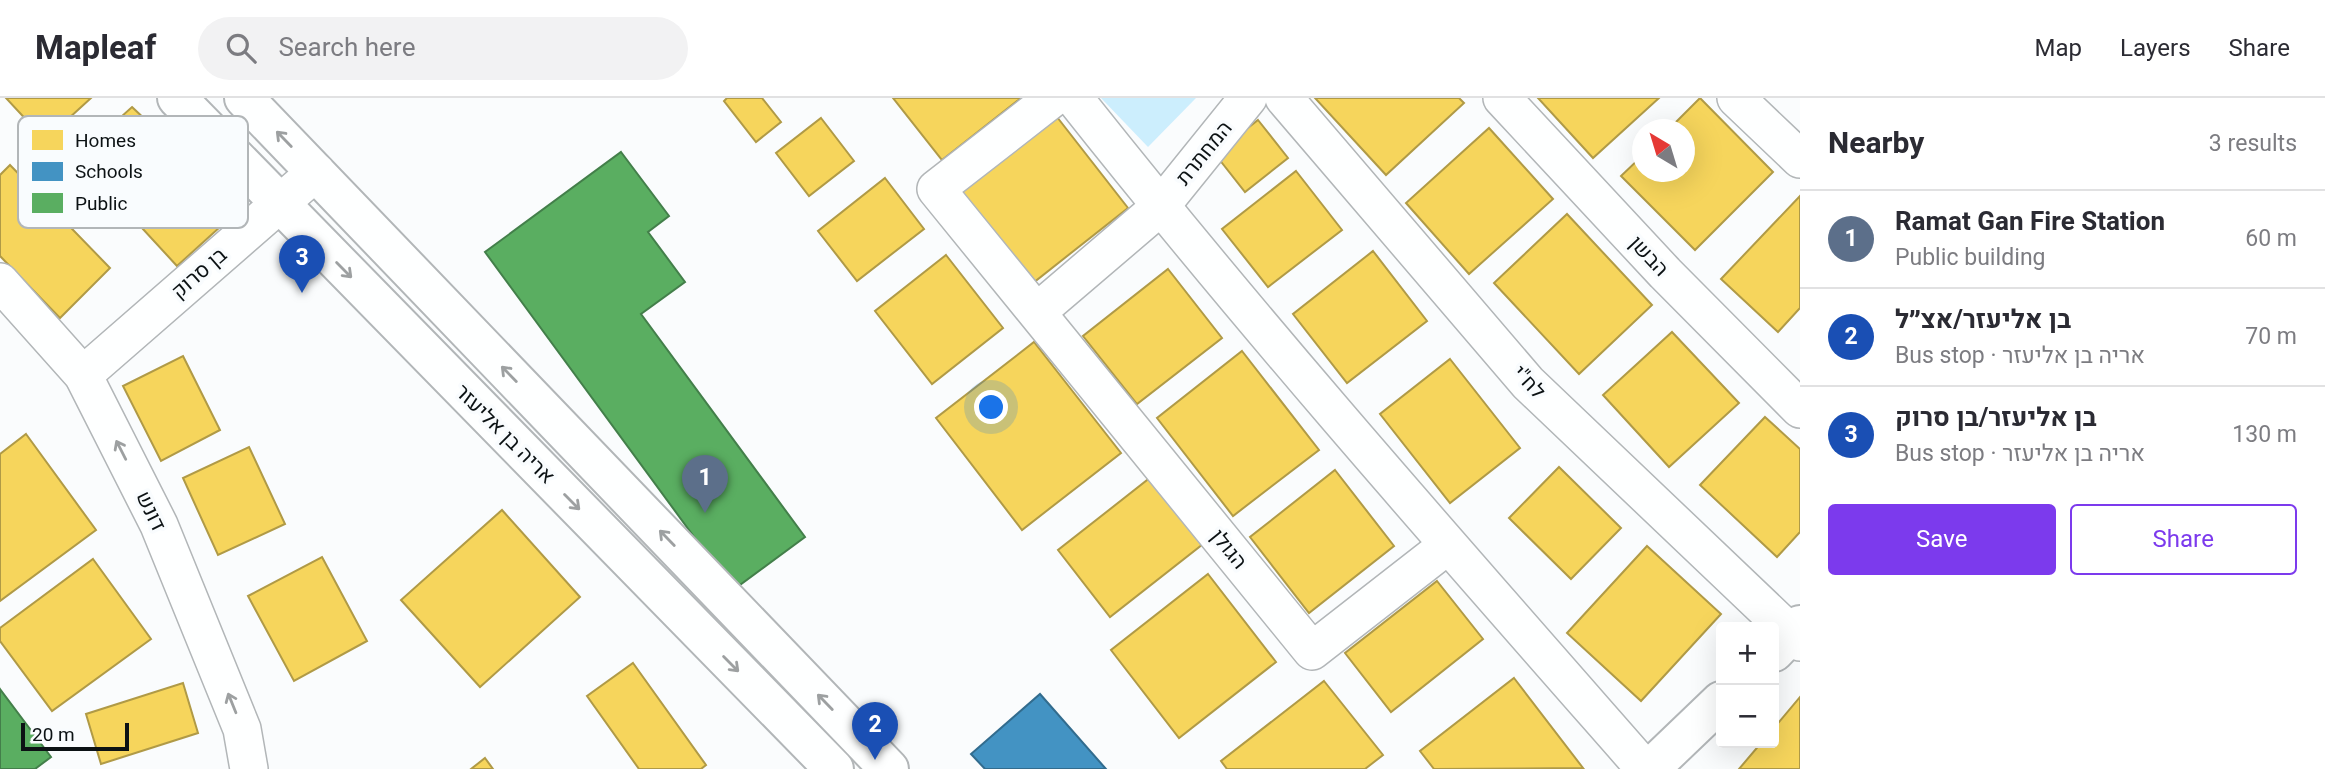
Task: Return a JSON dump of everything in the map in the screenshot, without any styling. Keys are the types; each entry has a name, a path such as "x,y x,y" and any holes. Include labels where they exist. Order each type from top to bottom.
{"street":[{"name":"אריה בן אליעזר","path":"177,98 194,116"},
{"name":"אריה בן אליעזר","path":"244,98 889,769"},
{"name":"הגולן","path":"1053,98 936,189 1312,651 1448,545"},
{"path":"1074,98 1160,207 1448,545 1647,769 1716,706"},
{"name":"המחתרת","path":"1160,207 1248,98"},
{"name":"לח\"י","path":"1284,98 1528,383 1791,638"},
{"name":"הבשן","path":"1502,98 1665,273 1800,409"},
{"path":"1736,98 1800,159"},
{"name":"אריה בן אליעזר","path":"248,172 834,769"},
{"name":"בן סרוק","path":"83,375 316,172"},
{"path":"1037,313 1160,207"},
{"name":"דונש","path":"0,282 83,375 159,525 242,729 249,769"}],"shaded area":[{"path":"1101,98 1196,98 1148,147"}],"building: Homes":[{"path":"6,98 91,98 71,116 23,116"},
{"path":"727,98 762,98 781,122 756,142 724,101"},
{"path":"893,98 1021,98 942,160"},
{"path":"1315,98 1459,98 1464,103 1386,175"},
{"path":"1538,98 1659,98 1636,119 1632,119 1632,123 1593,158"},
{"path":"1700,98 1773,172 1695,250 1621,176 1632,166 1632,182 1695,182 1695,119 1679,119"},
{"path":"132,107 142,116 122,116"},
{"path":"1057,117 1128,208 1033,283 962,192"},
{"path":"821,118 854,161 809,196 776,153"},
{"path":"1258,120 1288,158 1245,192 1215,154"},
{"path":"1489,128 1553,199 1469,274 1406,203"},
{"path":"10,165 18,173 18,228 71,228 110,268 60,318 0,256 0,175"},
{"path":"1296,171 1342,230 1268,287 1222,229"},
{"path":"885,178 924,229 857,281 818,231"},
{"path":"1800,196 1800,308 1778,332 1721,279"},
{"path":"1567,214 1652,305 1579,374 1494,283"},
{"path":"142,228 219,228 177,266"},
{"path":"1373,251 1427,321 1347,383 1293,314"},
{"path":"946,255 1003,328 932,384 875,311"},
{"path":"1168,269 1222,338 1137,404 1083,336"},
{"path":"1672,332 1739,403 1669,467 1603,395"},
{"path":"1034,342 1121,453 1022,530 936,418"},
{"path":"1242,351 1319,450 1233,516 1157,418"},
{"path":"183,356 220,430 161,461 123,386"},
{"path":"1450,359 1520,448 1450,503 1380,414"},
{"path":"1765,417 1800,449 1800,532 1777,557 1700,485"},
{"path":"26,434 96,530 0,601 0,454"},
{"path":"249,447 285,524 218,555 183,478"},
{"path":"1559,467 1621,528 1571,579 1509,518"},
{"path":"1335,470 1394,546 1309,613 1250,537"},
{"path":"1151,477 1203,544 1110,617 1058,550"},
{"path":"502,510 580,597 480,687 401,600"},
{"path":"1647,546 1721,614 1641,701 1567,633"},
{"path":"322,557 367,641 294,681 248,596"},
{"path":"93,559 151,639 52,711 0,641 0,628"},
{"path":"1208,574 1276,662 1179,738 1111,650"},
{"path":"1437,581 1483,639 1391,712 1345,653"},
{"path":"633,663 706,765 701,769 639,769 587,696"},
{"path":"1514,678 1583,768 1434,769 1420,751"},
{"path":"1324,681 1383,755 1365,769 1227,769 1221,761"},
{"path":"183,683 198,733 101,764 86,714"},
{"path":"1800,697 1800,769 1739,769 1757,748 1779,748 1779,722"},
{"path":"485,758 493,769 471,769"}],"building: Schools":[{"path":"1040,694 1106,769 985,769 971,754"}],"building: Public":[{"path":"621,152 669,216 648,232 685,282 641,314 805,537 733,590 485,252"},
{"path":"0,689 51,757 35,769 0,769"}],"place":[{"name":"בן אליעזר/בן סרוק","path":"302,293"},
{"name":"Ramat Gan Fire Station","path":"705,513"},
{"name":"בן אליעזר/אצ״ל","path":"875,760"}]}
